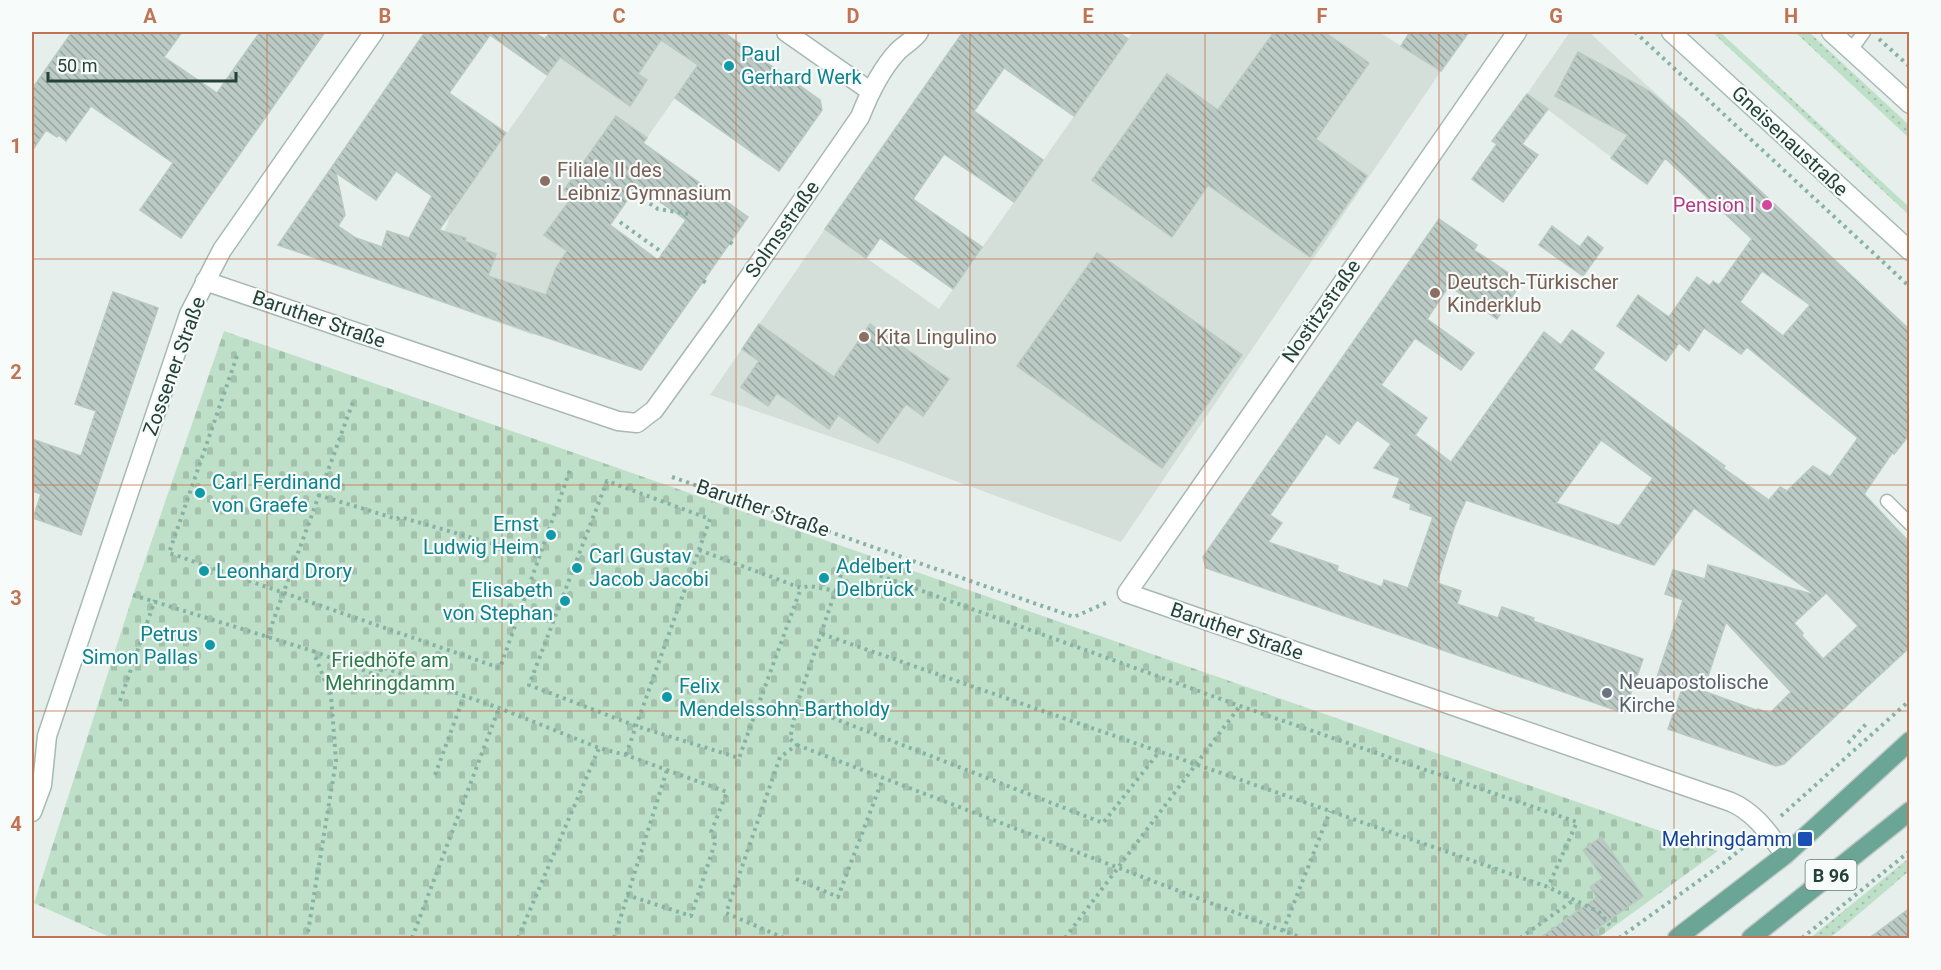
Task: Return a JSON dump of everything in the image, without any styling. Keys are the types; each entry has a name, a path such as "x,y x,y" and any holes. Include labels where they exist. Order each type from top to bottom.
{"main road":[{"name":"B 96","path":"1677,939 1785,855 1910,741"},
{"name":"B 96","path":"1751,939 1910,811"}],"street":[{"name":"Zossener Straße","path":"32,812 42,786 47,736 189,314 222,250 374,32"},
{"path":"786,32 870,92"},
{"name":"Solmsstraße","path":"637,423 654,410 722,316 860,117 870,92 898,52 919,32"},
{"name":"Nostitzstraße","path":"1127,593 1517,32"},
{"name":"Gneisenaustraße","path":"1671,32 1910,251"},
{"path":"1831,32 1910,104"},
{"name":"Baruther Straße","path":"205,281 607,418 637,423"},
{"name":"Baruther Straße","path":"1127,593 1738,805 1755,816 1785,855"},
{"name":"Zossener Straße","path":"32,753 47,736"}],"lane":[{"path":"1851,50 1864,32"},
{"path":"1887,501 1910,524"}],"path":[{"path":"1635,32 1910,287"},
{"path":"1871,32 1910,68"},
{"path":"631,191 658,209 690,214"},
{"path":"620,222 663,253"},
{"path":"730,242 735,246"},
{"path":"703,281 708,284"},
{"path":"237,356 169,553 500,668 570,470"},
{"path":"267,638 354,399"},
{"name":"Baruther Straße","path":"672,477 1074,617 1127,593"},
{"path":"626,755 636,726 710,519 607,482 529,685 636,726 739,758 801,588"},
{"path":"318,495 539,557"},
{"path":"699,550 801,588 809,586 836,591"},
{"path":"1302,939 797,745 790,739 798,704 845,563 1240,706 1577,822 1548,887"},
{"path":"133,595 313,651 379,676 382,667 499,708 599,748 626,755 727,792 711,832 716,840 691,916 627,895"},
{"path":"120,701 155,600"},
{"path":"822,634 1548,887 1599,912 1612,928"},
{"path":"307,939 336,760 331,696 313,651"},
{"path":"435,775 464,696"},
{"path":"1778,819 1910,700"},
{"path":"798,704 1103,823 1159,752"},
{"path":"1065,939 1240,706"},
{"path":"412,939 499,708"},
{"path":"1848,743 1868,722"},
{"path":"784,939 726,913 780,757 797,745"},
{"path":"518,939 599,748"},
{"path":"614,939 668,770"},
{"path":"796,879 838,897 883,778"},
{"path":"1283,931 1330,812"},
{"path":"1619,939 1755,838"},
{"path":"1802,939 1910,851"},
{"path":"1520,939 1574,900"}],"shaded area":[{"name":"Filiale II des Leibniz Gymnasium","path":"578,32 721,32 556,268 533,335 422,295 451,213"},
{"path":"1133,32 1379,32 1441,71 1121,542 901,461 710,395 825,229 939,309"},
{"path":"1570,32 1589,32 1690,125 1647,184 1527,94"}],"green space":[{"path":"1712,32 1720,32 1909,207 1909,215"},
{"path":"1795,32 1809,32 1909,125 1909,138"},
{"name":"Friedhöfe am Mehringdamm","path":"224,331 1718,851 1598,938 112,938 34,903 133,595"},
{"path":"1909,858 1909,871 1840,930 1829,938 1810,938"}],"building":[{"path":"72,32 182,32 164,57 217,93 260,32 325,32 181,238 140,210 173,163 91,106 66,141 59,135 57,137 46,130 32,151 32,89"},
{"path":"425,32 533,32 545,39 550,32 723,32 820,100 822,110 779,171 675,98 698,65 661,40 638,74 647,80 630,106 560,57 547,75 490,35 449,93 506,133 439,230 466,238 465,241 496,254 488,276 546,295 556,268 567,251 544,235 573,196 564,190 616,116 647,138 643,143 748,217 641,370 278,245","holes":["396,171 432,196 409,238 387,231 382,247 356,238 338,226 345,215 336,173 376,200","637,186 686,220 658,260 610,225"]},
{"path":"963,32 1118,32 1128,39 1074,116 1004,68 974,111 1043,160 1014,202 944,154 913,199 982,247 953,289 880,238 866,258 825,229"},
{"path":"1274,32 1324,32 1369,63 1316,139 1367,176 1310,257 1208,185 1172,237 1092,180 1167,74 1218,110"},
{"path":"1410,32 1469,32 1441,71 1401,46"},
{"path":"1578,52 1649,91 1684,120 1910,330 1910,434 1894,454 1892,453 1864,494 1910,543 1910,647 1784,764 1776,766 1668,729 1683,686 1657,677 1683,600 1665,594 1673,570 1705,579 1708,565 1815,595 1694,508 1654,565 1466,500 1455,525 1437,583 1461,591 1457,604 1498,618 1502,607 1534,618 1533,621 1643,659 1624,713 1206,568 1203,557 1439,219 1477,245 1474,250 1522,282 1497,319 1449,286 1427,319 1474,353 1461,370 1415,338 1381,385 1427,418 1415,435 1451,462 1544,332 1561,345 1572,330 1604,353 1593,369 1769,500 1780,487 1787,491 1813,466 1830,477 1858,438 1747,347 1741,354 1704,328 1689,351 1679,343 1666,361 1617,326 1638,295 1669,317 1697,277 1710,286 1713,281 1719,285 1752,239 1665,158 1647,184 1611,158 1628,135 1555,96","holes":["1762,271 1810,305 1783,336 1740,302","1357,420 1391,444 1374,468 1400,478 1393,497 1411,504 1410,509 1433,517 1408,588 1384,580 1382,587 1337,571 1338,566 1268,542 1282,523 1270,515 1326,434 1339,444","1601,440 1653,478 1619,526 1556,503","1826,593 1858,626 1823,659 1802,636 1803,633 1794,623","1726,622 1791,692 1770,713 1703,691"]},
{"path":"1527,94 1548,109 1522,144 1538,155 1503,202 1472,179 1497,144 1492,141"},
{"path":"1552,226 1580,247 1588,236 1603,248 1583,276 1539,245"},
{"path":"1097,253 1242,355 1162,468 1017,366"},
{"path":"113,292 158,308 81,535 33,518 41,494 32,491 32,439 81,456 96,411 75,404"},
{"path":"759,324 834,377 870,324 949,379 923,416 906,404 878,443 838,415 829,429 777,393 768,406 741,387 759,361 742,349"},
{"path":"1601,837 1643,896 1595,930 1601,939 1539,939 1597,897 1590,887 1603,878 1583,850"},
{"path":"1910,908 1910,939 1868,939"}],"place":[{"name":"Paul Gerhard Werk","path":"729,66"},
{"name":"Filiale II des Leibniz Gymnasium","path":"545,181"},
{"name":"Pension I","path":"1767,205"},
{"name":"Deutsch-Türkischer Kinderklub","path":"1435,293"},
{"name":"Kita Lingulino","path":"864,337"},
{"name":"Carl Ferdinand von Graefe","path":"200,493"},
{"name":"Ernst Ludwig Heim","path":"551,535"},
{"name":"Carl Gustav Jacob Jacobi","path":"577,568"},
{"name":"Leonhard Drory","path":"204,571"},
{"name":"Adelbert Delbrück","path":"824,578"},
{"name":"Elisabeth von Stephan","path":"565,601"},
{"name":"Petrus Simon Pallas","path":"210,645"},
{"name":"Neuapostolische Kirche","path":"1607,693"},
{"name":"Felix Mendelssohn-Bartholdy","path":"667,697"},
{"name":"Mehringdamm","path":"1805,839"}]}
